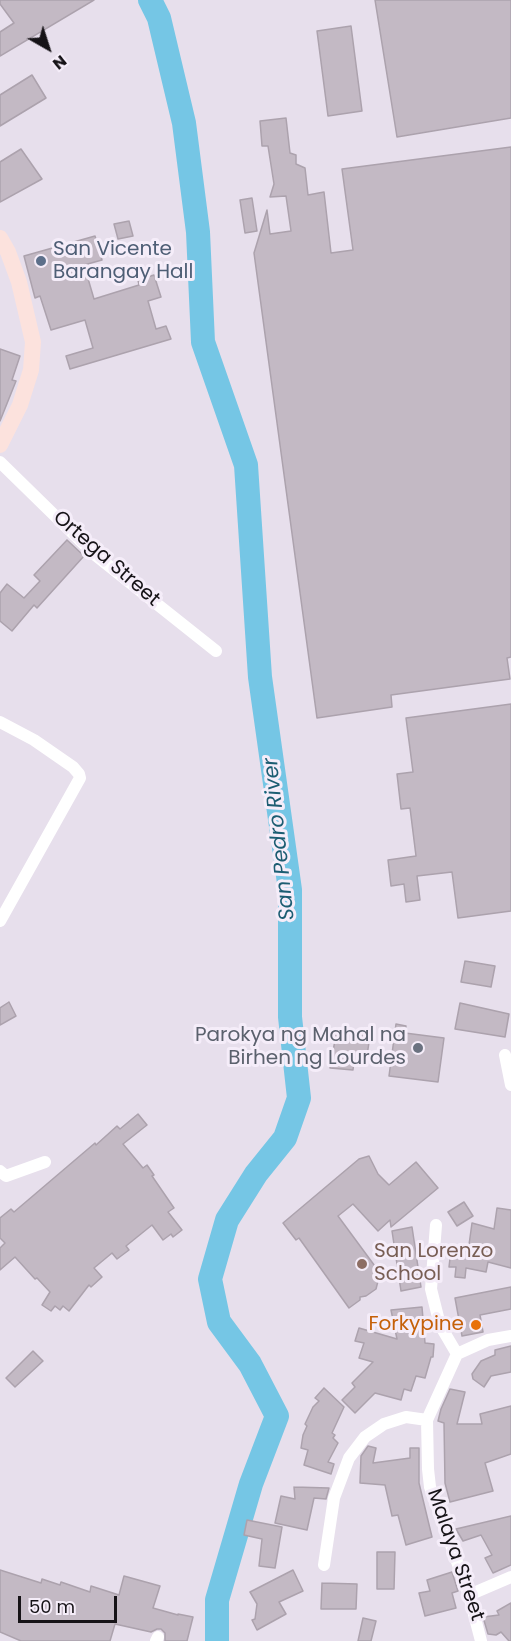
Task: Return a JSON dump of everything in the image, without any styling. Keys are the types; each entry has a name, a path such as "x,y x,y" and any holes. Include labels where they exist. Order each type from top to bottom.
{"main road":[{"path":"0,444 20,405 31,370 33,342 28,312 3,248"}],"street":[{"name":"Ortega Street","path":"0,462 94,554 216,651"},
{"path":"0,722 34,740 73,767 80,778 0,921"},
{"path":"505,1055 511,1085"},
{"path":"0,1171 6,1176 45,1162"},
{"path":"436,1225 431,1289 440,1324 457,1354 488,1340 511,1336"},
{"name":"Malaya Street","path":"457,1354 428,1420 430,1487 469,1595 481,1641"},
{"path":"324,1565 334,1498 349,1458 365,1437 384,1424 406,1417 428,1420"},
{"path":"469,1595 511,1577"}],"building":[{"path":"0,0 94,0 0,56 0,32 14,23 0,4"},
{"path":"375,0 511,0 511,118 397,137"},
{"path":"351,26 362,111 328,116 317,31"},
{"path":"32,75 46,98 0,126 0,95"},
{"path":"286,118 290,153 296,155 296,164 305,168 308,195 324,192 331,253 353,250 342,169 511,147 511,657 507,658 510,679 391,695 392,707 317,718 254,253 267,210 270,234 291,231 286,196 270,197 274,184 268,146 262,146 260,121"},
{"path":"21,149 42,179 0,202 0,162"},
{"path":"252,198 257,231 245,233 240,200"},
{"path":"129,221 133,236 118,239 114,224"},
{"path":"95,236 102,260 84,265 94,299 139,285 138,280 154,275 161,297 148,301 156,329 166,326 171,339 70,369 66,356 93,348 85,320 51,330 40,296 35,298 24,256"},
{"path":"0,349 20,356 12,380 16,381 0,421"},
{"path":"67,540 84,556 37,608 34,605 12,631 0,621 0,593 7,584 24,598 40,581 34,575"},
{"path":"511,704 511,911 458,918 452,872 417,876 420,900 406,902 404,884 391,886 388,860 416,856 410,808 401,809 397,774 413,772 406,718"},
{"path":"465,961 495,966 491,987 461,982"},
{"path":"9,1002 16,1016 0,1025 0,1008"},
{"path":"460,1003 509,1014 505,1037 455,1029"},
{"name":"Parokya ng Mahal na Birhen ng Lourdes","path":"396,1024 406,1026 405,1033 444,1038 438,1082 389,1076"},
{"path":"337,1029 365,1034 365,1041 369,1042 367,1056 362,1055 360,1062 354,1061 353,1070 330,1068"},
{"path":"138,1114 147,1125 123,1144 143,1168 147,1165 154,1175 152,1176 174,1208 168,1212 182,1230 173,1237 171,1234 163,1240 152,1225 126,1246 129,1250 117,1259 112,1253 94,1268 102,1277 91,1287 89,1285 69,1311 63,1306 60,1310 55,1306 51,1311 42,1305 50,1292 15,1257 0,1270 0,1248 5,1243 0,1238 0,1218 11,1209 14,1212 95,1143 96,1145 117,1126 120,1129"},
{"path":"369,1156 378,1174 389,1185 416,1162 438,1188 391,1227 390,1220 378,1231 353,1204 338,1216 380,1273 376,1289 360,1297 360,1300 349,1308 299,1238 296,1240 283,1223 359,1159"},
{"path":"464,1202 473,1216 457,1226 448,1212"},
{"path":"497,1208 511,1210 511,1268 488,1262 486,1272 466,1268 465,1278 455,1277 456,1267 449,1267 451,1250 468,1252 472,1223 494,1229"},
{"path":"412,1227 421,1287 401,1291 392,1231"},
{"path":"511,1287 511,1309 480,1315 483,1332 462,1336 455,1298"},
{"path":"422,1307 425,1343 434,1344 433,1357 431,1357 425,1378 416,1376 411,1391 404,1389 401,1400 375,1393 355,1413 342,1400 355,1387 352,1383 373,1362 359,1358 364,1343 355,1341 359,1328 397,1339 391,1310"},
{"path":"511,1346 511,1372 491,1376 484,1387 473,1379 472,1374 481,1361 495,1355 495,1350"},
{"path":"33,1351 43,1361 15,1387 6,1378"},
{"path":"324,1388 344,1407 332,1433 338,1443 328,1462 334,1464 331,1474 304,1465 308,1450 301,1448 307,1426 305,1424 313,1407 319,1401 315,1398"},
{"path":"450,1389 465,1392 457,1424 482,1424 480,1414 511,1406 511,1454 485,1463 493,1491 450,1502 445,1483 444,1423 438,1421"},
{"path":"368,1446 376,1448 373,1463 410,1458 410,1448 419,1448 419,1483 432,1537 406,1545 398,1515 392,1516 385,1485 360,1483 361,1456"},
{"path":"294,1487 329,1488 326,1499 314,1498 307,1530 275,1523 281,1496 295,1499"},
{"path":"511,1516 511,1565 493,1573 485,1558 492,1555 481,1535 463,1541 456,1529"},
{"path":"247,1520 282,1527 275,1568 259,1566 262,1539 244,1535"},
{"path":"377,1552 395,1552 394,1589 377,1589"},
{"path":"0,1570 41,1583 42,1579 60,1585 61,1582 90,1592 91,1586 119,1595 124,1576 160,1586 153,1608 193,1617 187,1641 165,1641 165,1633 161,1629 151,1632 115,1624 110,1641 21,1641 0,1632"},
{"path":"293,1570 303,1591 279,1602 286,1614 257,1630 252,1620 255,1619 257,1604 250,1592"},
{"path":"452,1572 458,1591 452,1593 456,1608 425,1616 419,1593 430,1591 427,1580"},
{"path":"322,1583 357,1584 356,1609 321,1609"},
{"path":"511,1603 511,1641 501,1632 496,1635 488,1634 483,1617 499,1615 497,1611"},
{"path":"363,1618 376,1621 371,1641 358,1641"}],"waterway":[{"name":"San Pedro River","path":"150,0 159,18 184,123 198,232 203,342 246,465 260,677 290,890 290,1017 299,1098 285,1138 256,1174 227,1220 210,1279 219,1322 250,1364 277,1416 251,1484 217,1600 217,1641"}],"place":[{"name":"San Vicente Barangay Hall","path":"41,261"},
{"name":"Parokya ng Mahal na Birhen ng Lourdes","path":"418,1048"},
{"name":"San Lorenzo School","path":"362,1264"},
{"name":"Forkypine","path":"476,1325"}]}
